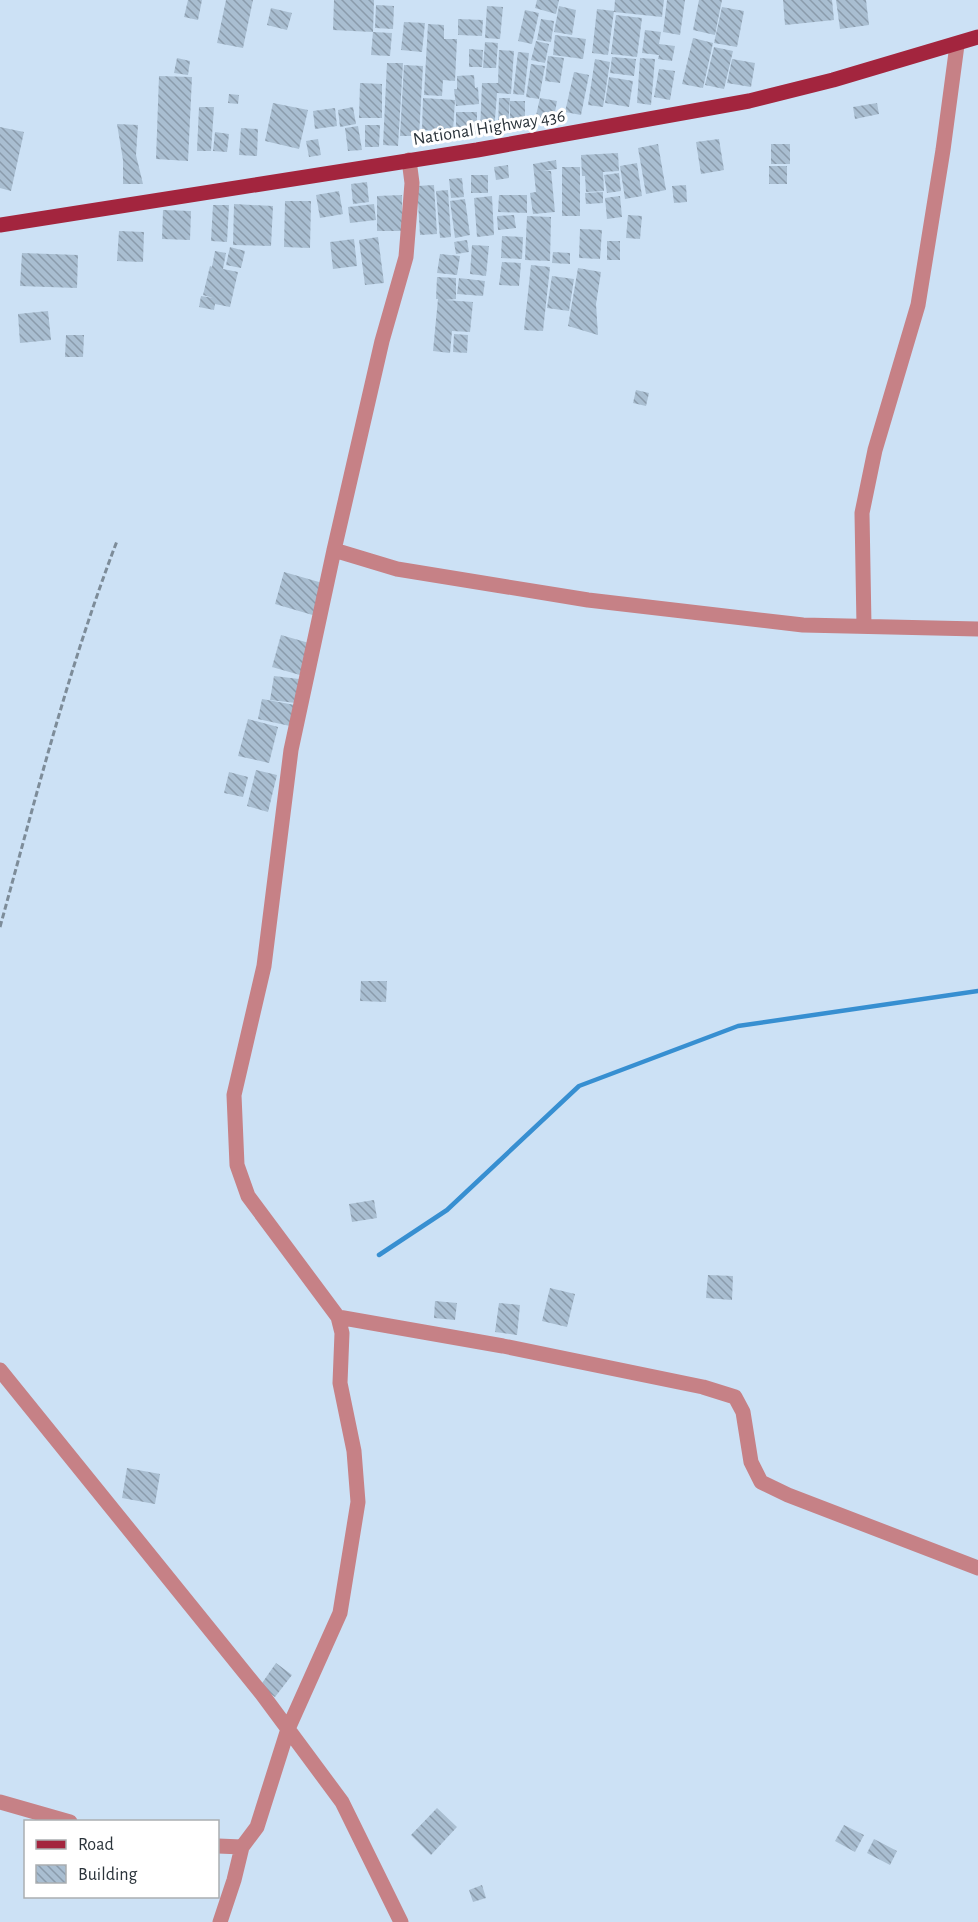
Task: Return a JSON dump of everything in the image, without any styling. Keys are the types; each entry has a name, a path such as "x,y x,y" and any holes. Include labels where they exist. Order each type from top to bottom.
{"main road":[{"name":"National Highway 436","path":"0,225 477,150 749,101 833,80 978,37"}],"street":[{"path":"864,626 862,513 875,450 918,305 957,45"},
{"path":"220,1922 243,1847 257,1827 288,1729 340,1613 358,1502 354,1451 340,1383 342,1333 338,1317 248,1196 237,1165 234,1095 264,966 291,750 382,341 406,257 412,183 409,160"},
{"path":"334,550 397,569 588,600 803,625 978,629"},
{"path":"338,1317 503,1346 703,1387 735,1397 742,1412 751,1462 761,1482 788,1495 978,1568"},
{"path":"0,1370 254,1685 342,1802 401,1922"},
{"path":"0,1802 65,1820"},
{"path":"219,1846 243,1847"}],"path":[{"path":"0,927 91,610 117,541"}],"building":[{"path":"188,0 202,0 198,20 184,17"},
{"path":"226,0 253,0 243,48 217,43"},
{"path":"334,0 374,0 373,32 333,30"},
{"path":"537,0 559,0 556,14 535,8"},
{"path":"615,0 664,0 662,17 614,12"},
{"path":"667,0 685,0 680,35 663,32"},
{"path":"699,0 722,0 715,35 693,30"},
{"path":"783,0 832,0 834,20 785,25"},
{"path":"836,0 866,0 869,25 840,29"},
{"path":"376,5 394,6 393,29 375,28"},
{"path":"487,6 503,7 500,39 485,38"},
{"path":"559,6 576,10 572,35 554,32"},
{"path":"722,7 744,11 737,47 714,43"},
{"path":"271,8 292,13 287,30 267,25"},
{"path":"597,9 614,11 608,55 592,53"},
{"path":"525,10 539,13 532,44 518,41"},
{"path":"616,15 642,18 637,57 611,54"},
{"path":"458,19 483,20 482,36 458,35"},
{"path":"541,19 554,21 551,42 537,40"},
{"path":"404,22 425,23 422,52 401,50"},
{"path":"428,24 444,25 444,39 457,39 455,81 443,80 442,96 424,95"},
{"path":"645,30 661,32 659,44 675,46 672,61 658,59 659,55 642,53"},
{"path":"373,32 392,33 390,56 371,55"},
{"path":"555,35 586,39 583,59 553,55"},
{"path":"693,38 713,43 703,88 682,84"},
{"path":"536,41 549,44 545,63 531,60"},
{"path":"485,42 498,43 496,68 483,68"},
{"path":"714,47 733,51 724,89 705,85"},
{"path":"469,49 483,50 482,67 469,67"},
{"path":"499,50 514,51 511,94 497,93 494,132 480,131 482,83 498,83"},
{"path":"518,52 529,53 524,95 513,94"},
{"path":"548,56 564,58 560,83 545,81"},
{"path":"612,57 636,59 634,76 610,73"},
{"path":"177,58 190,61 188,75 174,73"},
{"path":"640,58 655,59 651,105 637,103"},
{"path":"595,59 610,62 603,107 588,105"},
{"path":"732,59 755,63 751,87 727,83"},
{"path":"387,63 403,63 398,146 383,145"},
{"path":"531,64 545,66 539,99 526,97"},
{"path":"404,65 423,66 419,136 400,136"},
{"path":"659,69 675,71 670,100 654,97"},
{"path":"574,72 589,75 581,115 565,112"},
{"path":"474,75 475,88 478,87 479,104 456,106 454,89 457,89 457,76"},
{"path":"159,76 192,77 188,161 156,159"},
{"path":"609,77 633,81 629,107 605,103"},
{"path":"360,83 382,84 382,118 359,118"},
{"path":"229,94 239,95 238,104 228,103"},
{"path":"423,98 455,100 453,131 422,130"},
{"path":"499,98 510,98 508,128 498,127"},
{"path":"540,98 557,101 553,123 535,120"},
{"path":"510,101 525,101 525,126 510,126"},
{"path":"273,103 308,110 299,149 265,141"},
{"path":"877,103 879,114 855,119 853,107"},
{"path":"199,107 214,107 211,151 197,151"},
{"path":"353,107 356,124 340,127 338,110"},
{"path":"335,108 337,126 315,129 313,111"},
{"path":"456,112 477,112 477,136 456,136"},
{"path":"117,124 138,125 136,155 143,184 123,184 123,160"},
{"path":"365,125 380,125 379,147 365,147"},
{"path":"358,126 362,150 348,151 345,128"},
{"path":"0,127 24,132 11,191 0,188"},
{"path":"241,128 258,129 257,156 239,155"},
{"path":"215,132 229,134 227,152 213,151"},
{"path":"318,139 321,155 309,157 306,141"},
{"path":"719,139 724,170 701,174 696,142"},
{"path":"658,144 666,190 646,194 638,148"},
{"path":"771,144 790,144 790,164 771,164"},
{"path":"618,153 619,171 603,172 604,191 586,192 585,176 582,176 581,155"},
{"path":"556,160 557,169 543,171 551,171 555,212 533,214 530,193 536,192 533,164"},
{"path":"637,163 642,196 625,199 620,166"},
{"path":"508,165 509,178 496,180 494,167"},
{"path":"769,166 787,166 787,184 769,184"},
{"path":"562,167 580,167 580,216 562,216"},
{"path":"619,173 621,191 607,193 604,175"},
{"path":"471,175 488,175 488,193 471,193"},
{"path":"462,178 464,197 451,198 449,179"},
{"path":"367,182 369,202 353,204 351,184"},
{"path":"434,185 437,234 420,235 417,186"},
{"path":"686,185 687,202 674,203 672,186"},
{"path":"448,190 451,237 440,238 436,191"},
{"path":"339,191 343,214 320,218 316,195"},
{"path":"603,192 603,203 586,204 585,193"},
{"path":"402,195 402,231 377,231 377,196"},
{"path":"499,195 527,195 527,213 498,212"},
{"path":"492,196 494,235 477,237 474,198"},
{"path":"620,196 622,217 607,219 605,198"},
{"path":"465,199 470,235 455,238 450,201"},
{"path":"285,201 311,201 310,248 284,247"},
{"path":"234,204 273,206 271,246 233,245"},
{"path":"374,204 376,220 350,223 348,207"},
{"path":"213,205 229,205 227,242 211,241"},
{"path":"163,210 191,211 190,240 162,239"},
{"path":"514,215 516,228 498,230 497,216"},
{"path":"628,215 642,216 640,239 626,238"},
{"path":"527,216 551,217 550,261 525,260"},
{"path":"580,229 602,230 600,259 579,258"},
{"path":"119,231 144,232 143,262 117,261"},
{"path":"502,236 523,237 522,259 501,258"},
{"path":"378,237 384,283 365,285 359,240"},
{"path":"354,239 357,266 333,269 330,242"},
{"path":"467,240 469,252 456,254 454,242"},
{"path":"607,241 620,241 620,260 607,260"},
{"path":"472,245 489,246 486,276 470,274"},
{"path":"230,247 245,251 241,268 226,265"},
{"path":"215,251 226,253 223,269 238,272 230,307 215,304 214,310 199,307 201,296 213,298 203,295"},
{"path":"553,252 570,253 570,264 552,263"},
{"path":"22,253 78,255 77,288 20,286"},
{"path":"440,254 460,256 457,275 437,273"},
{"path":"502,262 521,263 519,286 499,285"},
{"path":"531,265 550,267 543,331 524,330"},
{"path":"578,268 601,272 596,304 598,335 568,326"},
{"path":"552,276 574,279 569,311 547,308"},
{"path":"437,277 456,278 456,299 445,300 473,302 470,332 452,331 450,353 433,351 438,299 436,299"},
{"path":"459,278 485,281 483,296 457,294"},
{"path":"48,311 51,340 20,343 18,314"},
{"path":"454,334 468,335 467,353 453,352"},
{"path":"66,335 84,335 83,357 65,357"},
{"path":"636,390 649,393 646,406 633,403"},
{"path":"284,572 326,584 316,616 275,604"},
{"path":"281,635 309,643 300,675 272,667"},
{"path":"274,676 299,679 296,703 270,700"},
{"path":"262,699 295,705 290,726 258,719"},
{"path":"248,719 278,727 269,763 238,756"},
{"path":"256,770 277,775 268,812 247,806"},
{"path":"229,772 248,777 243,797 224,793"},
{"path":"361,981 387,981 386,1002 360,1001"},
{"path":"374,1200 377,1218 352,1222 349,1204"},
{"path":"708,1275 733,1276 732,1300 706,1298"},
{"path":"550,1288 575,1294 567,1327 542,1321"},
{"path":"435,1301 457,1303 455,1320 434,1318"},
{"path":"499,1303 520,1305 517,1335 495,1332"},
{"path":"127,1468 160,1474 155,1504 122,1498"},
{"path":"276,1663 292,1675 275,1697 260,1686"},
{"path":"437,1808 457,1827 431,1855 411,1835"},
{"path":"844,1825 864,1835 855,1852 835,1841"},
{"path":"874,1839 897,1851 890,1865 867,1853"},
{"path":"482,1885 486,1898 473,1902 469,1890"}],"waterway":[{"path":"379,1255 447,1210 579,1086 738,1026 978,991"}]}
